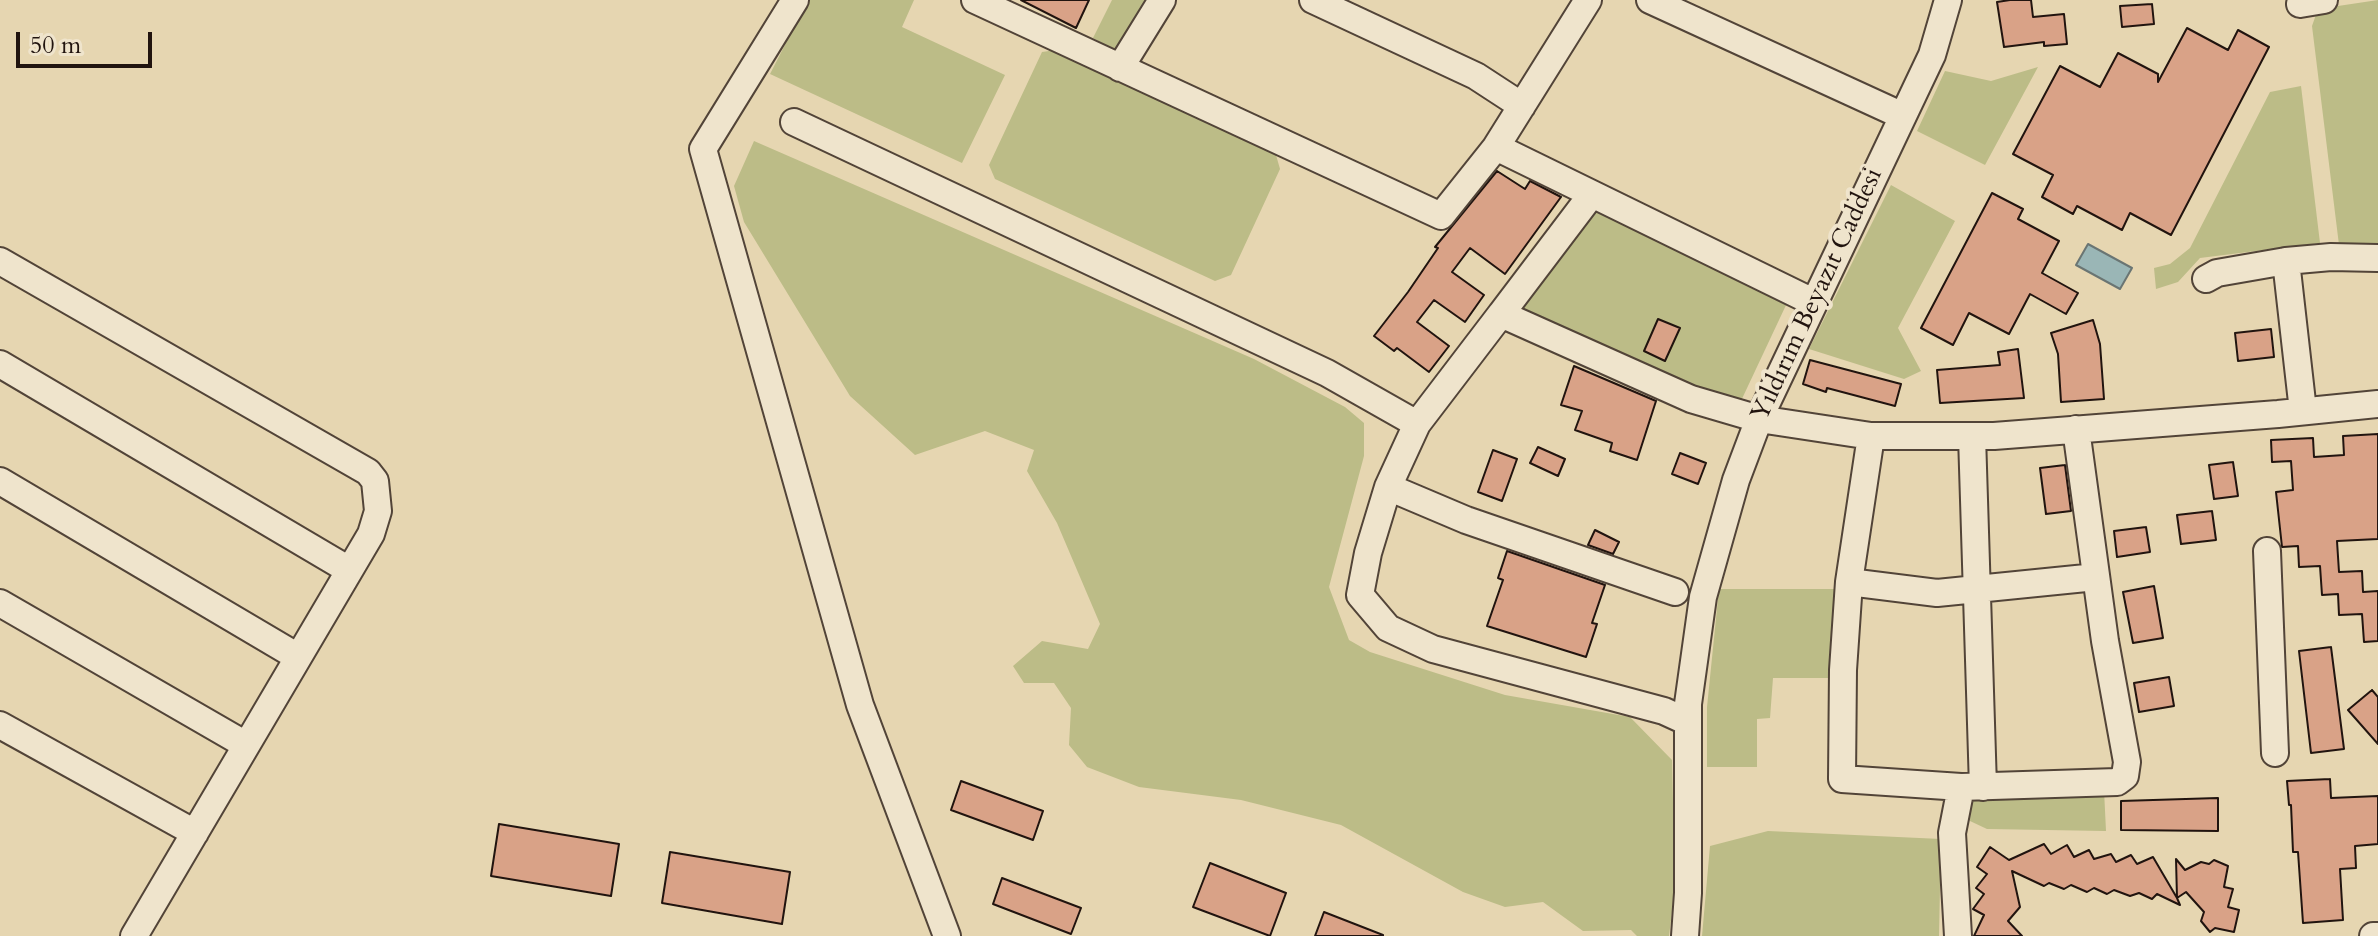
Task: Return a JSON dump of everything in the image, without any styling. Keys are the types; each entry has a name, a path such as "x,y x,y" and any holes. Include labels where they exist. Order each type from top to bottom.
{"street":[{"path":"795,0 703,149 860,705 947,936"},
{"path":"975,0 1441,216 1496,147 1588,0"},
{"path":"1120,68 1162,0"},
{"path":"1313,0 1476,76 1522,106"},
{"path":"1650,0 1903,116"},
{"name":"Yıldırım Beyazıt Caddesi","path":"1685,936 1688,722 1703,597 1736,480 1759,419 1932,55 1948,0"},
{"path":"794,122 1327,373 1417,424"},
{"path":"1496,147 1813,302"},
{"path":"1592,194 1417,424 1388,487 1368,553 1360,595 1388,628 1433,649 1664,711 1688,722"},
{"path":"2206,279 2217,273 2286,261 2331,257 2378,258"},
{"path":"0,261 368,472 375,481 378,511 371,534 134,936"},
{"path":"2286,261 2303,411"},
{"path":"1501,314 1691,399 1759,419 1871,436 1972,436 2378,404"},
{"path":"0,364 349,570"},
{"path":"1871,436 1849,582 1843,670 1842,779 1972,787 2117,782 2125,776 2127,762 2096,577 2076,429"},
{"path":"1958,936 1952,833 1972,787 1976,591 1972,436"},
{"path":"0,481 298,657"},
{"path":"1388,487 1466,520 1675,592"},
{"path":"2267,551 2275,753"},
{"path":"1849,582 1937,593 2096,577"},
{"path":"0,603 246,745"},
{"path":"0,725 195,833"}],"green space":[{"path":"808,0 914,0 902,27 1005,75 962,163 770,74"},
{"path":"1112,0 1148,0 1119,52 1093,38"},
{"path":"2378,0 2378,246 2339,245 2312,26 2318,9"},
{"path":"1056,50 1276,155 1280,169 1231,275 1215,281 995,179 989,165 1042,52"},
{"path":"2038,67 1985,165 1917,131 1945,71 1991,81"},
{"path":"2301,86 2320,243 2200,258 2178,282 2156,289 2154,268 2170,264 2190,248 2270,92"},
{"path":"754,141 1254,359 1345,407 1364,423 1364,456 1329,587 1349,640 1370,652 1505,695 1630,717 1672,760 1675,887 1669,936 1637,936 1631,930 1583,931 1543,902 1505,907 1463,892 1341,825 1241,800 1139,787 1087,767 1069,745 1071,708 1054,683 1024,683 1013,666 1042,641 1088,649 1100,624 1057,523 1027,471 1034,450 985,431 915,455 850,396 744,222 734,186"},
{"path":"1891,185 1955,221 1898,328 1921,371 1904,379 1809,349"},
{"path":"1597,207 1787,303 1740,403 1698,391 1515,312"},
{"path":"1719,589 1840,589 1831,678 1773,678 1770,718 1757,719 1757,767 1707,767 1707,707"},
{"path":"2104,790 2106,831 1987,829 1970,821 1971,797"},
{"path":"1768,831 1941,839 1939,936 1702,936 1710,846"}],"water":[{"path":"2088,244 2132,268 2120,289 2076,265"}],"building":[{"path":"1021,0 1089,0 1076,28"},
{"path":"2031,0 2033,17 2064,14 2067,44 2044,46 2044,42 2004,47 1997,2"},
{"path":"2152,4 2154,24 2122,27 2120,6"},
{"path":"2187,28 2228,50 2238,30 2269,47 2171,235 2130,213 2122,230 2077,206 2073,214 2042,197 2053,175 2013,154 2060,66 2100,87 2118,53 2158,74 2158,82"},
{"path":"1497,171 1525,189 1530,181 1561,197 1505,274 1470,248 1452,272 1484,295 1465,322 1434,300 1417,322 1449,346 1429,372 1397,348 1394,351 1374,336 1408,292 1438,248 1435,247"},
{"path":"1992,193 2023,209 2018,219 2059,241 2042,273 2078,293 2066,314 2030,294 2009,334 1969,313 1953,345 1921,328"},
{"path":"1658,319 1680,328 1665,361 1644,351"},
{"path":"2093,320 2100,344 2104,399 2061,402 2058,354 2051,333"},
{"path":"2271,329 2274,357 2238,361 2235,333"},
{"path":"2018,349 2024,398 1940,403 1937,370 2000,365 1998,352"},
{"path":"1810,360 1901,384 1895,406 1827,388 1826,392 1803,384"},
{"path":"1574,366 1656,401 1637,460 1610,451 1612,443 1575,430 1582,411 1561,405"},
{"path":"2378,434 2378,539 2337,541 2339,572 2362,571 2363,592 2378,591 2378,641 2364,642 2362,614 2339,615 2338,594 2322,595 2320,566 2299,567 2298,546 2282,547 2276,492 2293,490 2291,461 2272,462 2271,440 2313,438 2314,457 2344,455 2343,436"},
{"path":"1538,447 1565,459 1558,476 1530,463"},
{"path":"1493,450 1517,459 1502,501 1478,492"},
{"path":"1680,453 1706,463 1698,484 1672,474"},
{"path":"2233,462 2238,496 2214,499 2209,465"},
{"path":"2065,465 2071,511 2046,514 2040,468"},
{"path":"2212,511 2216,540 2181,544 2177,515"},
{"path":"2146,527 2150,552 2117,557 2114,531"},
{"path":"1595,530 1619,542 1613,554 1588,545"},
{"path":"1507,551 1605,585 1592,623 1597,624 1586,657 1487,626 1503,580 1498,578"},
{"path":"2154,586 2163,638 2133,643 2123,592"},
{"path":"2331,647 2344,749 2311,753 2299,651"},
{"path":"2169,677 2174,706 2139,712 2134,683"},
{"path":"2372,690 2378,697 2378,744 2348,710"},
{"path":"2330,779 2331,798 2378,796 2378,844 2355,846 2356,868 2340,869 2343,920 2303,923 2298,852 2293,852 2287,781"},
{"path":"961,781 1043,811 1033,840 951,810"},
{"path":"2218,798 2218,831 2121,830 2121,801"},
{"path":"499,824 619,844 611,896 491,876"},
{"path":"2044,844 2051,854 2067,845 2074,857 2089,850 2094,859 2111,854 2116,862 2131,855 2137,864 2153,857 2180,905 2157,894 2152,899 2139,893 2130,896 2114,890 2107,894 2094,888 2087,892 2071,885 2064,889 2049,883 2044,886 2012,871 2020,907 2008,921 2022,936 1974,936 1984,915 1973,909 1984,894 1976,888 1987,874 1977,867 1990,847 2009,860"},
{"path":"670,852 790,872 782,924 662,903"},
{"path":"2176,859 2185,870 2214,860 2228,866 2224,887 2233,889 2228,907 2239,910 2234,932 2215,928 2210,932 2201,921 2204,912 2186,892 2177,898"},
{"path":"1210,863 1286,893 1270,936 1193,907"},
{"path":"1002,878 1081,908 1071,934 993,904"},
{"path":"1324,912 1383,935 1383,936 1315,936"}]}
